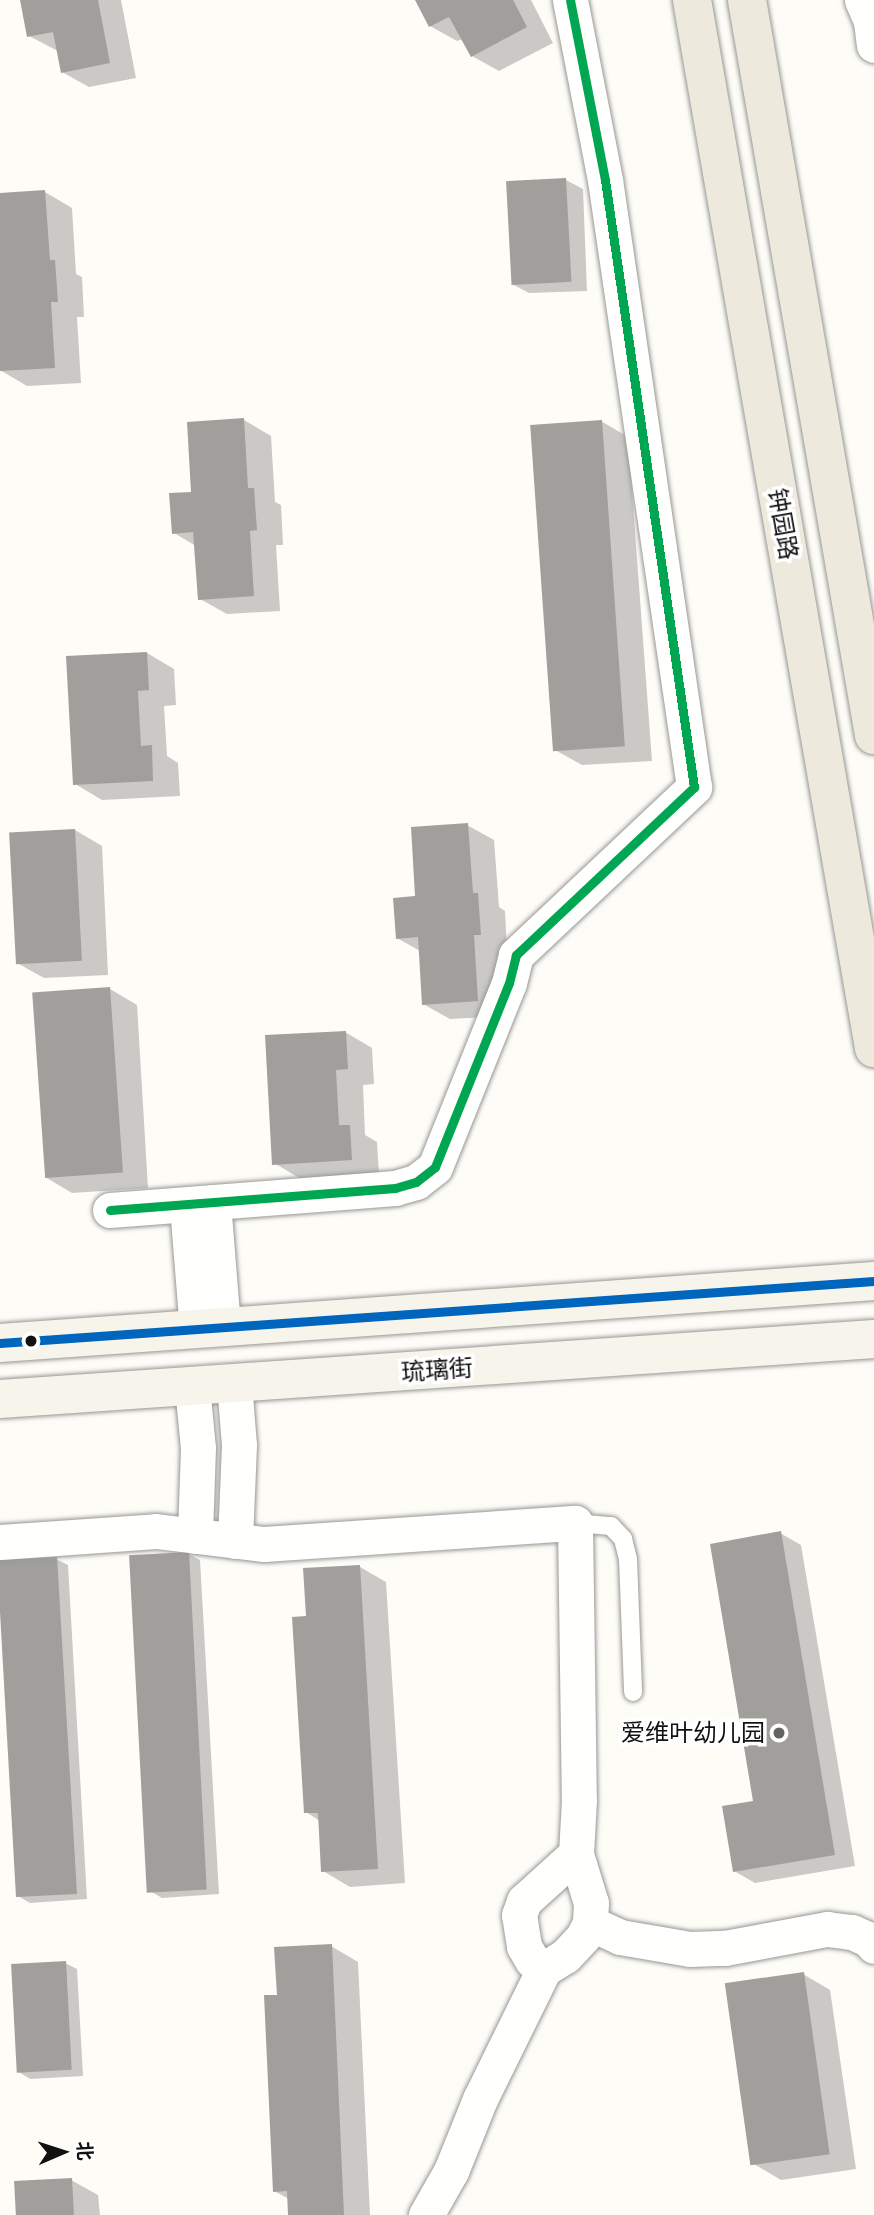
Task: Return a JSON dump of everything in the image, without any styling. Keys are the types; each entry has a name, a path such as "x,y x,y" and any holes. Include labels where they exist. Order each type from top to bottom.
{"main road":[{"name":"钟园路","path":"692,0 874,1048"},
{"path":"747,0 874,735"},
{"path":"0,1343 874,1281"},
{"name":"琉璃街","path":"0,1399 874,1339"}],"street":[{"path":"110,1210 395,1188 416,1182 435,1167 509,983 516,955 694,787 605,180 570,0"},
{"path":"862,0 871,21 874,45"},
{"path":"200,1204 210,1328"},
{"path":"234,1383 239,1445 235,1541"},
{"path":"192,1386 198,1448 195,1536"},
{"path":"0,1542 156,1531 264,1544 575,1523 579,1800 576,1854 591,1903 590,1923 583,1937 565,1956 544,1969 480,2099 451,2171 426,2215"},
{"path":"544,1969 532,1960 524,1946 519,1915 524,1901 576,1854"},
{"path":"590,1923 620,1937 690,1949 725,1948 827,1929 852,1932 868,1939 874,1946"}],"lane":[{"path":"575,1523 611,1526 623,1539 628,1559 634,1692"}],"building":[{"path":"20,0 98,0 110,63 61,73 53,32 27,37"},
{"path":"415,0 513,0 527,27 471,57 449,17 429,27"},
{"path":"566,178 571,282 512,285 506,181"},
{"path":"45,190 50,260 55,260 58,302 51,302 55,368 0,371 0,193"},
{"path":"244,418 248,488 254,488 257,530 250,531 254,596 198,600 193,532 172,534 169,493 191,492 187,422"},
{"path":"602,420 625,746 553,751 530,425"},
{"path":"147,652 149,690 138,691 141,746 152,745 153,781 73,785 66,656"},
{"path":"468,823 473,893 478,893 481,935 474,935 478,1001 422,1005 418,937 396,939 393,898 415,896 411,827"},
{"path":"75,829 82,961 16,964 9,832"},
{"path":"110,987 123,1173 45,1178 32,992"},
{"path":"346,1031 348,1069 336,1070 339,1125 350,1125 352,1160 272,1165 265,1035"},
{"path":"781,1531 835,1855 733,1872 722,1806 753,1801 710,1544"},
{"path":"189,1552 207,1890 147,1893 129,1555"},
{"path":"57,1557 77,1894 16,1897 0,1612 0,1560"},
{"path":"360,1565 378,1869 321,1872 318,1813 304,1813 292,1617 306,1616 303,1568"},
{"path":"332,1944 344,2215 288,2215 287,2191 273,2192 264,1995 277,1995 274,1947"},
{"path":"66,1961 72,2070 17,2073 11,1964"},
{"path":"804,1972 830,2154 750,2165 725,1983"},
{"path":"72,2178 74,2215 16,2215 14,2181"}],"transit line":[{"path":"110,1210 395,1188 416,1182 435,1167 509,983 516,955 694,787 605,180 570,0"},
{"path":"0,1343 874,1281"}],"place":[{"name":"爱维叶幼儿园","path":"779,1733"}]}
